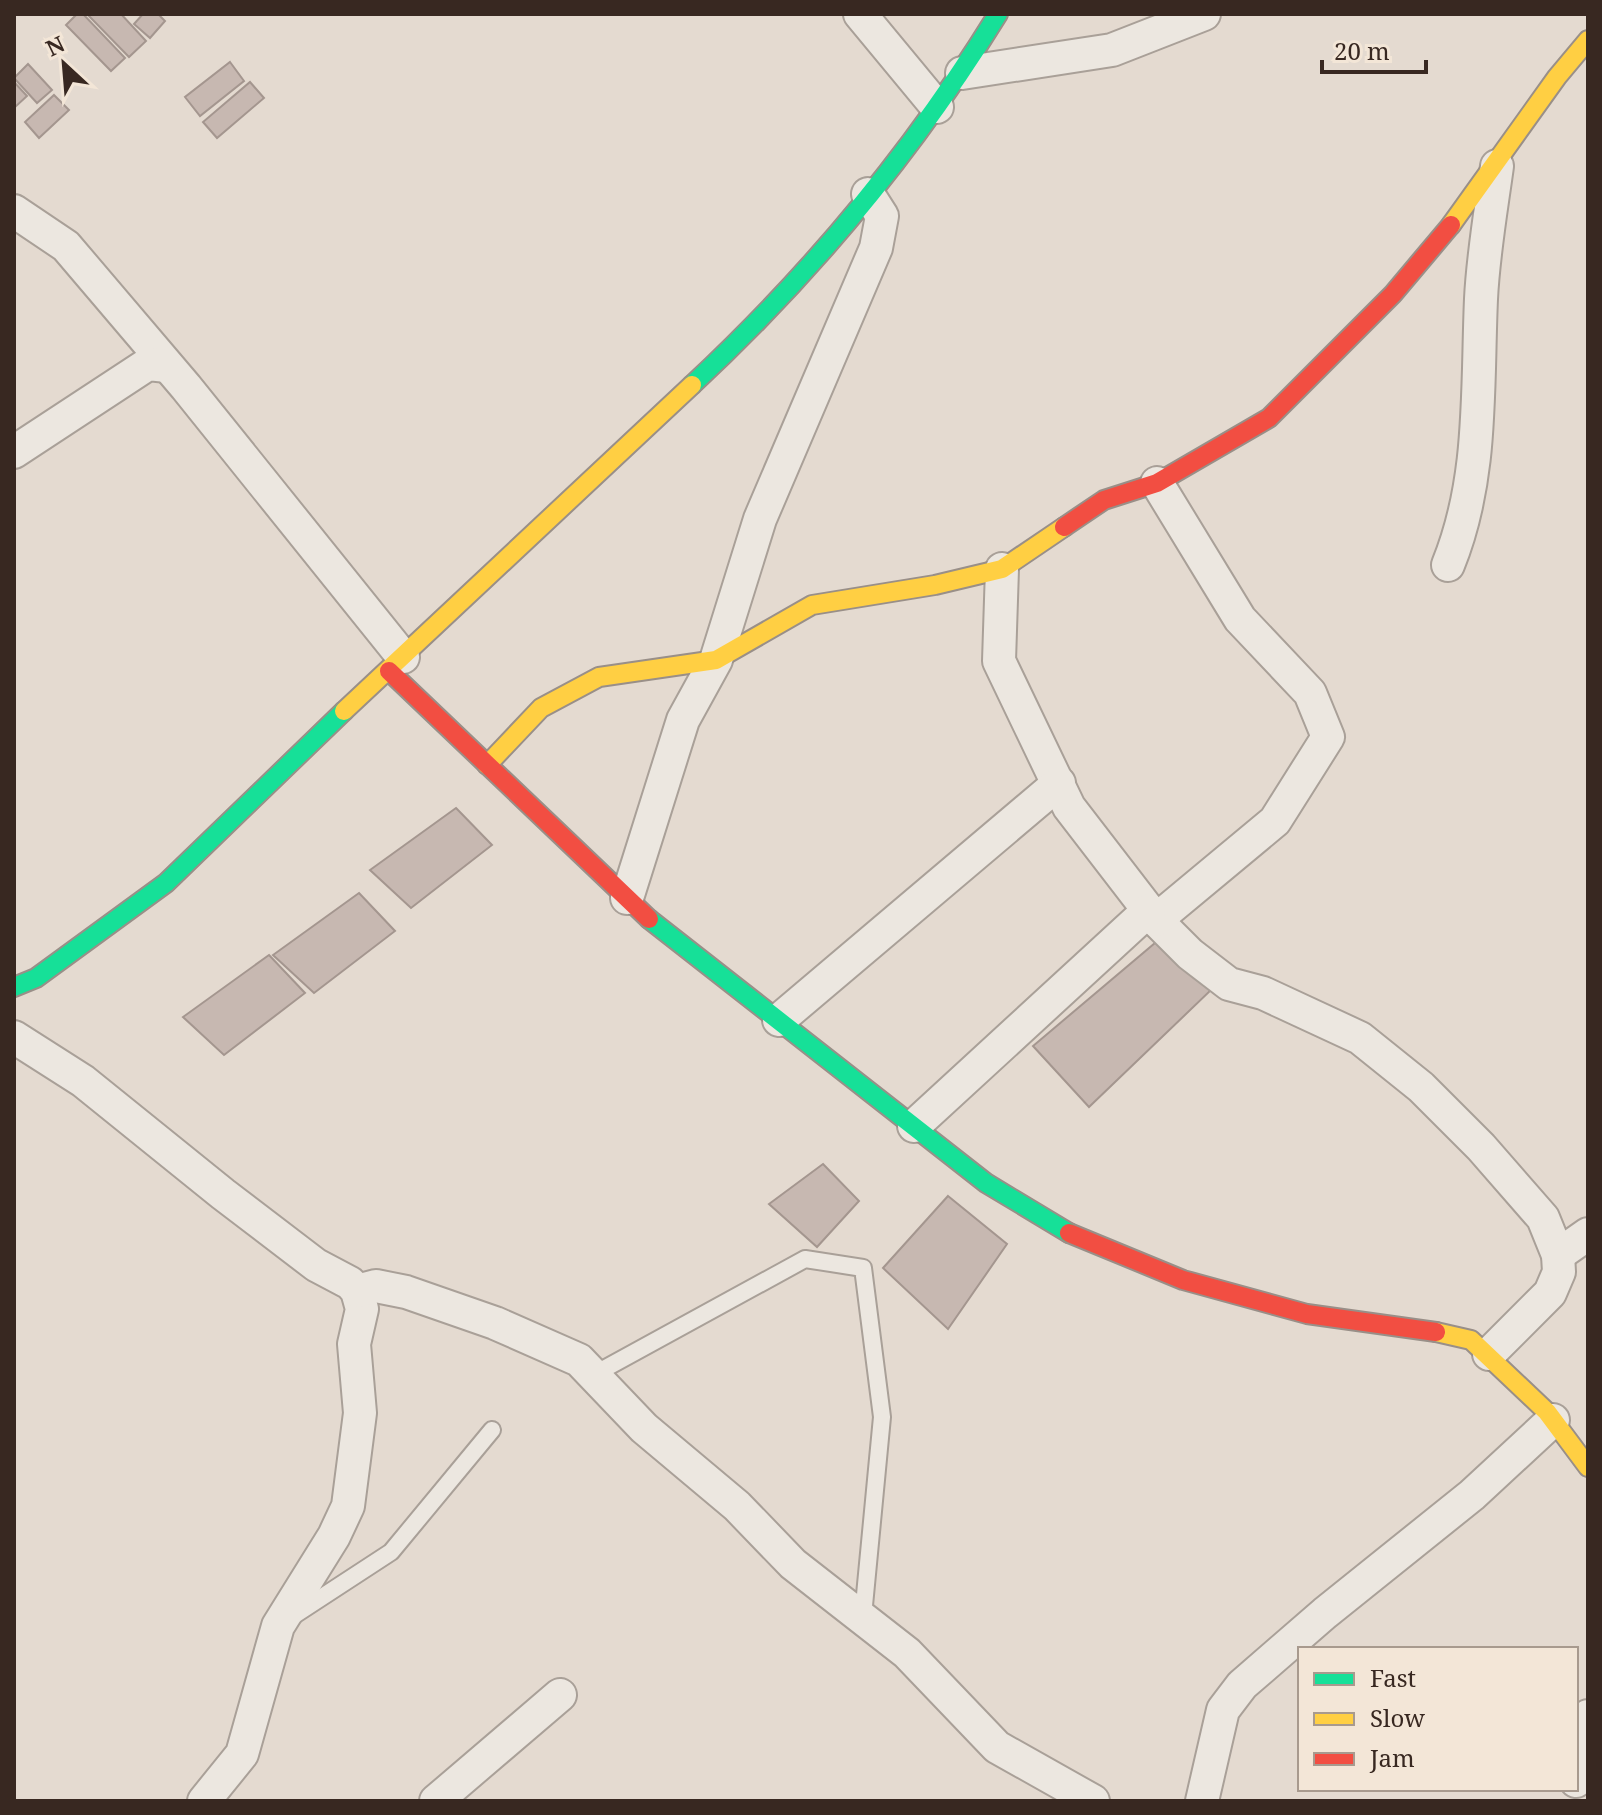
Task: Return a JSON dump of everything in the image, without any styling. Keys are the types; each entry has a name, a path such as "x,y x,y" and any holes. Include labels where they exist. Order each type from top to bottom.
{"street":[{"path":"860,14 937,107"},
{"path":"14,987 36,978 166,883 715,364 831,241 937,107 998,14"},
{"path":"962,73 1112,50 1204,14"},
{"path":"487,765 541,708 599,677 716,660 812,605 935,585 1002,569 1104,500 1157,483 1269,418 1393,294 1497,163 1557,77 1588,40"},
{"path":"1448,565 1462,526 1475,462 1481,297 1497,163"},
{"path":"627,898 683,720 716,660 760,519 876,248 882,216 868,194"},
{"path":"14,211 66,246 167,366 396,664 487,765 627,898 779,1020 986,1183 1084,1242 1183,1280 1293,1311 1407,1325 1471,1340 1489,1354 1553,1420 1588,1467"},
{"path":"14,452 148,364 167,366"},
{"path":"914,1126 1152,915 1275,821 1328,737 1310,693 1240,619 1157,483"},
{"path":"1002,569 999,661 1069,807 1152,915 1190,954 1229,984 1263,993 1360,1038 1421,1087 1543,1218 1558,1255 1559,1272 1550,1293 1489,1354"},
{"path":"779,1020 1059,783"},
{"path":"14,1037 83,1081 316,1265 350,1283 357,1291 362,1309 354,1344 360,1413 348,1506 334,1536 278,1626 242,1754 204,1801"},
{"path":"1558,1255 1588,1234"},
{"path":"357,1291 376,1286 406,1292 495,1323 579,1360 644,1428 737,1506 793,1564 907,1653 997,1747 1093,1801"},
{"path":"1202,1801 1223,1710 1242,1685 1325,1613 1472,1495 1553,1420"},
{"path":"436,1801 560,1695"},
{"path":"1578,1763 1582,1726 1588,1716"}],"lane":[{"path":"593,1375 805,1259 863,1268 882,1417 863,1616"},
{"path":"278,1626 391,1552 492,1430"}],"building":[{"path":"77,14 83,14 125,58 111,71 66,25"},
{"path":"87,14 121,14 146,41 129,57"},
{"path":"143,14 158,14 165,21 150,38 134,24"},
{"path":"230,62 244,81 200,116 185,97"},
{"path":"28,64 52,90 37,103 14,78"},
{"path":"14,82 27,96 14,108"},
{"path":"250,82 264,98 217,138 203,122"},
{"path":"54,95 69,110 39,138 25,122"},
{"path":"456,808 492,845 411,908 370,870"},
{"path":"359,893 395,931 314,993 273,955"},
{"path":"1168,932 1211,990 1089,1107 1033,1046"},
{"path":"269,955 305,993 224,1055 183,1017"},
{"path":"823,1164 859,1201 817,1247 769,1204"},
{"path":"948,1196 1007,1244 948,1329 883,1268"}],"traffic: fast":[{"path":"692,385 777,300 857,210 931,114 998,14"},
{"path":"14,987 36,978 166,883 344,711"},
{"path":"649,919 986,1183 1069,1233"}],"traffic: slow":[{"path":"1451,225 1557,77 1588,40"},
{"path":"344,711 692,385"},
{"path":"487,765 541,708 599,677 716,660 812,605 935,585 1002,569 1064,527"},
{"path":"1436,1332 1471,1340 1547,1412 1588,1467"}],"traffic: jam":[{"path":"1064,527 1104,500 1157,483 1269,418 1393,294 1451,225"},
{"path":"389,671 649,919"},
{"path":"1069,1233 1183,1280 1307,1314 1436,1332"}]}
